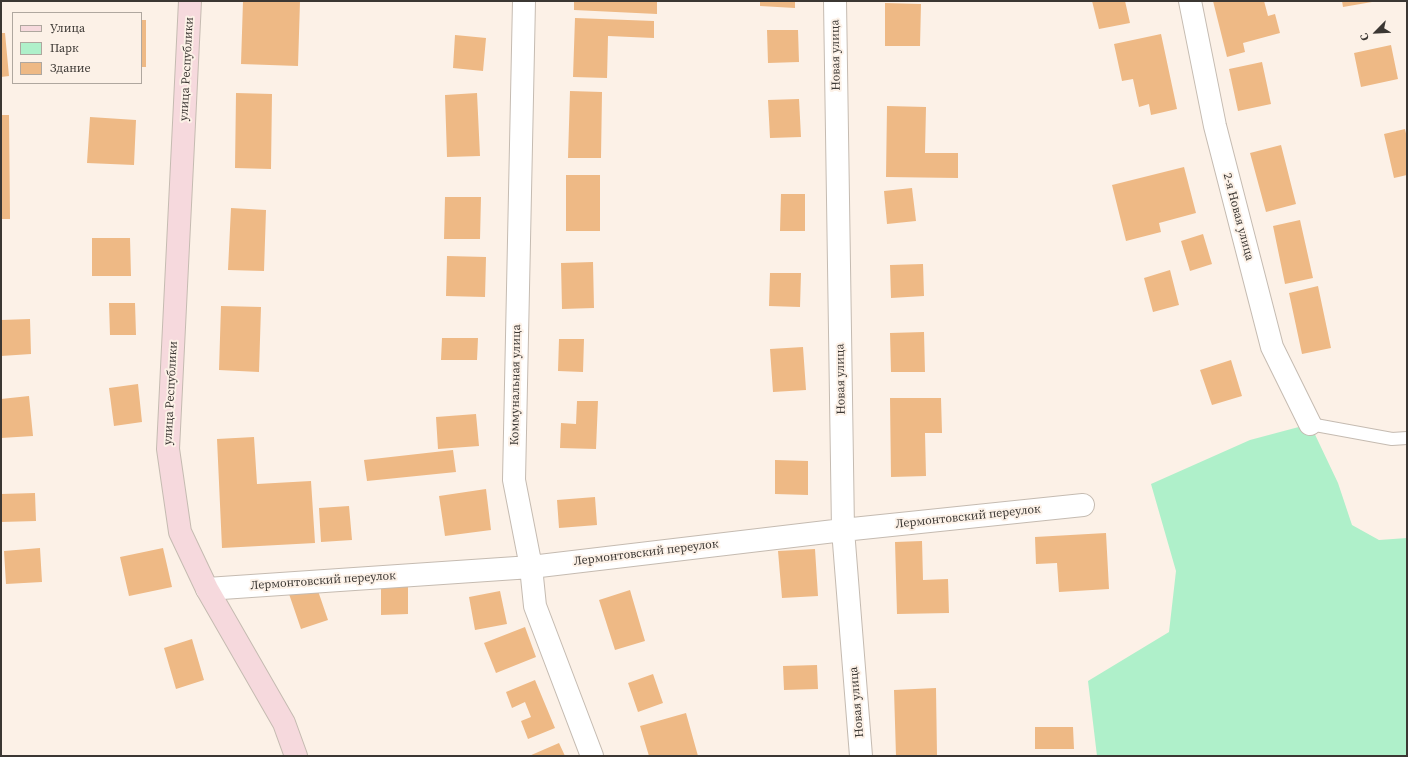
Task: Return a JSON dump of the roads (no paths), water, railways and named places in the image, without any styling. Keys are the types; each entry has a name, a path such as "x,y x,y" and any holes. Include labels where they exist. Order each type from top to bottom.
{"main road":[{"name":"улица Республики","path":"190,1 168,449 180,532 208,589 284,723 296,756"}],"street":[{"name":"Коммунальная улица","path":"524,1 514,480 531,567 535,606 592,756"},
{"name":"Новая улица","path":"835,1 843,530 861,756"},
{"name":"2-я Новая улица","path":"1190,1 1215,126 1272,347 1310,424"},
{"name":"Лермонтовский переулок","path":"208,589 531,567 843,530 1083,505"}],"lane":[{"path":"1310,424 1392,439 1407,438"}]}
